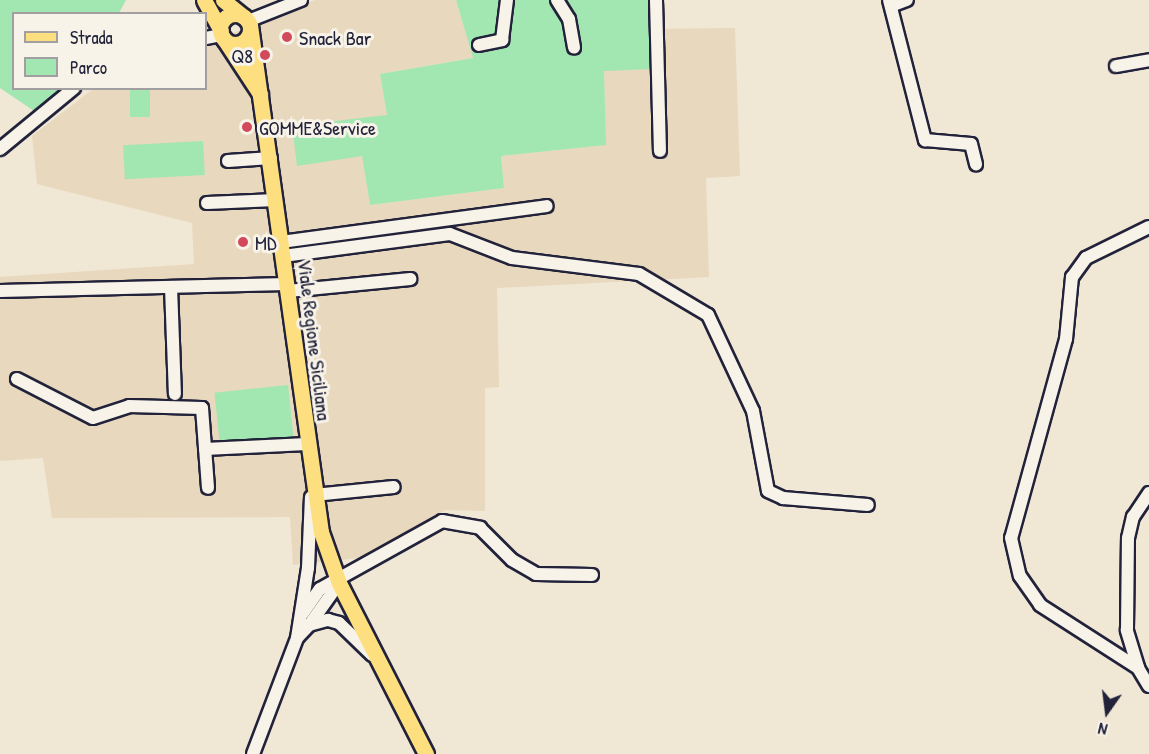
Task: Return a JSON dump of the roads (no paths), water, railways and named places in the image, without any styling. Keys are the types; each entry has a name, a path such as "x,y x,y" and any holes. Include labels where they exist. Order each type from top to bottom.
{"main road":[{"path":"204,0 222,34 264,100"},
{"path":"223,0 247,21"},
{"path":"222,34 228,16 247,21"},
{"path":"222,34 234,44 243,42 247,21"},
{"name":"Viale Regione Siciliana","path":"247,21 264,100 313,489 339,584 374,657 426,754"}],"street":[{"path":"247,21 301,0"},
{"path":"479,45 497,43 505,35 507,0"},
{"path":"557,0 569,19 574,48"},
{"path":"656,0 660,151"},
{"path":"907,0 890,3 925,140 971,144 976,164"},
{"path":"207,38 222,34"},
{"path":"1116,66 1149,60"},
{"path":"0,149 72,90"},
{"path":"228,161 271,158"},
{"path":"207,203 276,200"},
{"path":"282,249 547,206"},
{"path":"1138,668 1040,605 1020,576 1011,538 1066,339 1072,277 1086,258 1149,227"},
{"path":"282,249 450,234 512,258 639,274 708,315 753,411 768,491 783,498 868,505"},
{"path":"0,291 287,287 410,279"},
{"path":"171,287 175,394"},
{"path":"17,379 93,418 139,405 202,408 208,488"},
{"path":"205,449 307,444"},
{"path":"253,754 297,638 303,613 313,489 394,487"},
{"path":"1149,493 1133,517 1127,561 1126,630 1138,668 1149,686"},
{"path":"297,638 339,584 418,530 450,519 480,528 512,561 537,574 592,575"},
{"path":"303,613 320,589 339,584"},
{"path":"309,625 339,623 374,657"}],"place":[{"name":"Snack Bar","path":"287,37"},
{"name":"Q8","path":"265,55"},
{"name":"GOMME&Service","path":"247,127"},
{"name":"MD","path":"243,242"}]}
